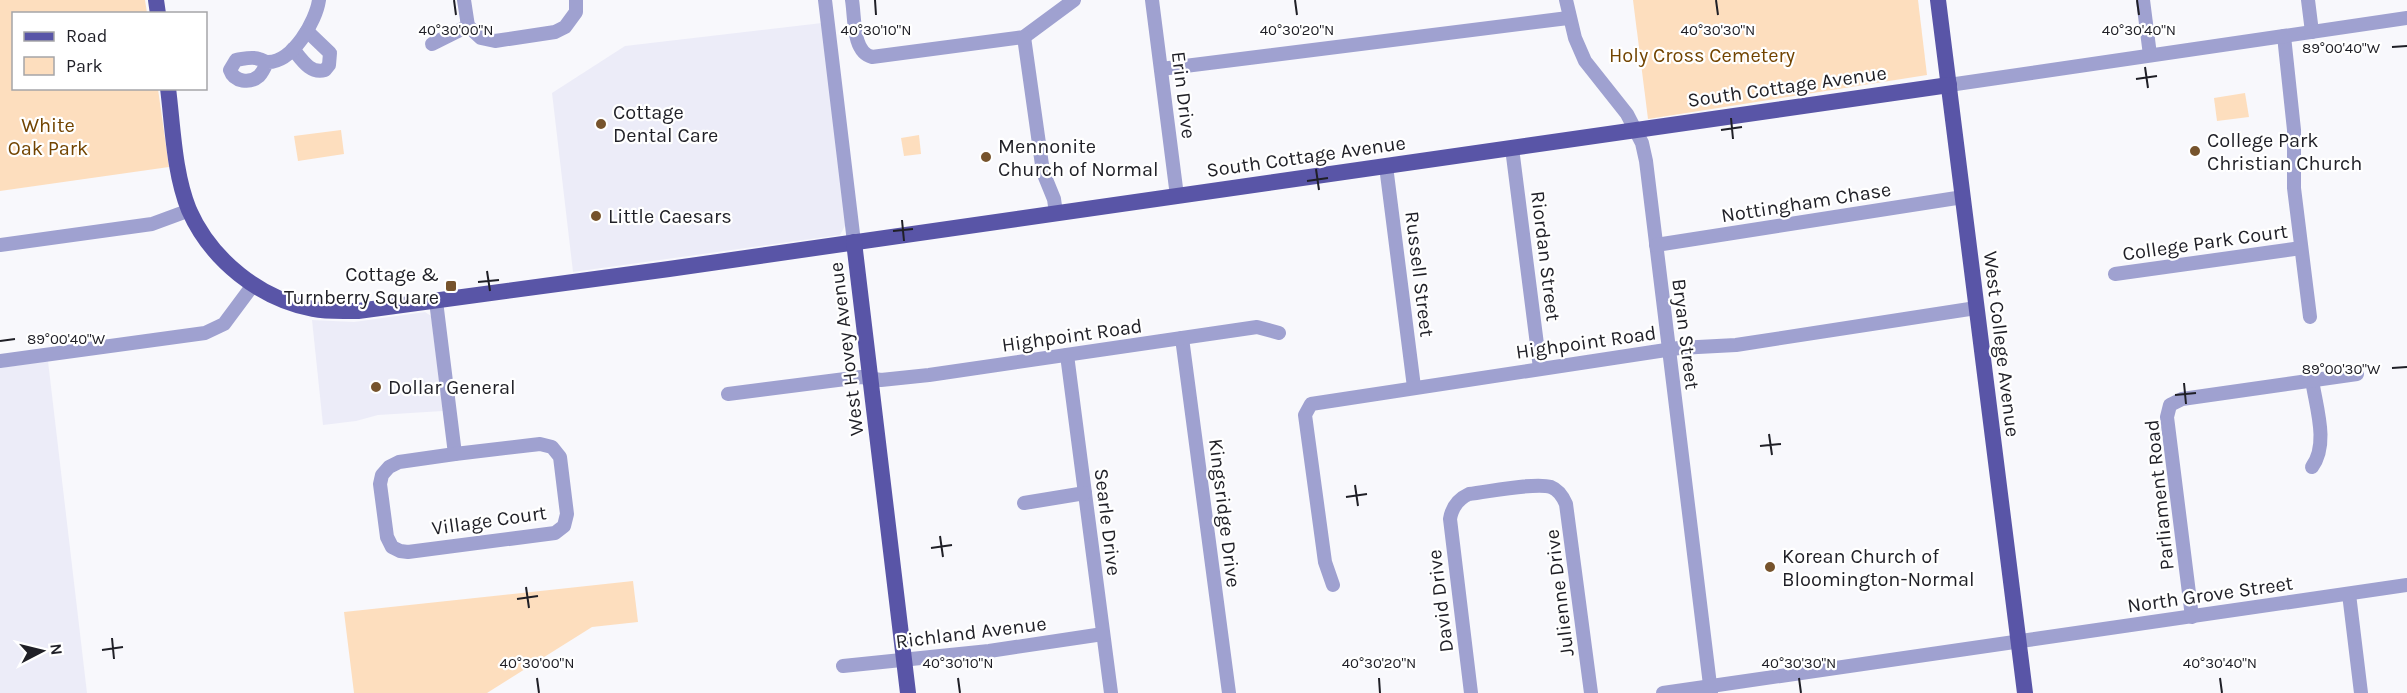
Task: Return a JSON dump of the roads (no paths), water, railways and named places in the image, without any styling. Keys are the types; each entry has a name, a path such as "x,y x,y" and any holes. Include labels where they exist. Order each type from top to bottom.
{"main road":[{"name":"West College Avenue","path":"1938,0 2025,693"},
{"name":"South Cottage Avenue","path":"168,90 180,178 190,210 202,234 221,257 253,285 282,301 331,311 358,311 669,269 1949,85"},
{"name":"West Hovey Avenue","path":"854,242 908,693"}],"street":[{"path":"267,62 282,57 292,50 307,32 319,0"},
{"path":"464,0 468,26 474,33 487,40 555,32 573,20 576,0"},
{"name":"West Hovey Avenue","path":"825,0 854,242"},
{"path":"852,0 859,46 862,53 872,57 1024,37 1074,0"},
{"name":"Erin Drive","path":"1152,0 1177,196"},
{"name":"Bryan Street","path":"1566,0 1568,18 1585,61 1619,102 1642,143 1646,161 1711,690"},
{"path":"2143,0 2150,56"},
{"path":"2308,0 2312,32"},
{"path":"1161,69 1568,18"},
{"path":"1949,85 2407,18"},
{"path":"432,44 468,26"},
{"path":"292,50 309,68 315,71 326,70 330,53 307,32"},
{"path":"2284,36 2294,130 2294,188 2310,317"},
{"path":"1024,37 1043,172 1054,199 1056,213"},
{"name":"Riordan Street","path":"1512,148 1540,368"},
{"name":"Russell Street","path":"1386,166 1414,387"},
{"name":"Nottingham Chase","path":"1656,245 1963,197"},
{"path":"0,245 152,224 190,210"},
{"name":"College Park Court","path":"2115,274 2301,248"},
{"path":"0,361 205,333 224,324 253,285"},
{"path":"436,301 455,454"},
{"name":"Highpoint Road","path":"1333,585 1325,562 1305,415 1309,406 1317,402 1669,350 1736,345 1977,308"},
{"name":"Highpoint Road","path":"728,394 857,378 881,381 1257,327 1279,333"},
{"name":"Kingsridge Drive","path":"1182,338 1228,693"},
{"name":"Searle Drive","path":"1067,355 1111,693"},
{"path":"2312,467 2319,458 2321,445 2312,380 2357,374"},
{"name":"Parliament Road","path":"2192,617 2167,417 2170,405 2182,399 2312,380"},
{"name":"Village Court","path":"540,444 552,447 560,457 567,514 564,526 555,533 408,552 392,547 387,537 380,484 382,475 389,467 399,462 455,454 540,444"},
{"name":"Julienne Drive","path":"1455,505 1469,494 1539,485 1548,486 1565,500 1591,693"},
{"path":"1024,503 1084,493"},
{"name":"David Drive","path":"1455,505 1450,519 1471,693"},
{"name":"North Grove Street","path":"1663,693 1711,690 2018,640 2407,585"},
{"path":"2349,594 2361,693"},
{"name":"Richland Avenue","path":"843,666 989,651 1103,634"}],"place":[{"name":"Cottage Dental Care","path":"601,124"},
{"name":"College Park Christian Church","path":"2195,151"},
{"name":"Mennonite Church of Normal","path":"986,157"},
{"name":"Little Caesars","path":"596,216"},
{"name":"Cottage & Turnberry Square","path":"451,286"},
{"name":"Dollar General","path":"376,387"},
{"name":"Korean Church of Bloomington-Normal","path":"1770,567"}],"park label":[{"name":"Holy Cross Cemetery","path":"1702,55"},
{"name":"White Oak Park","path":"48,136"}]}
